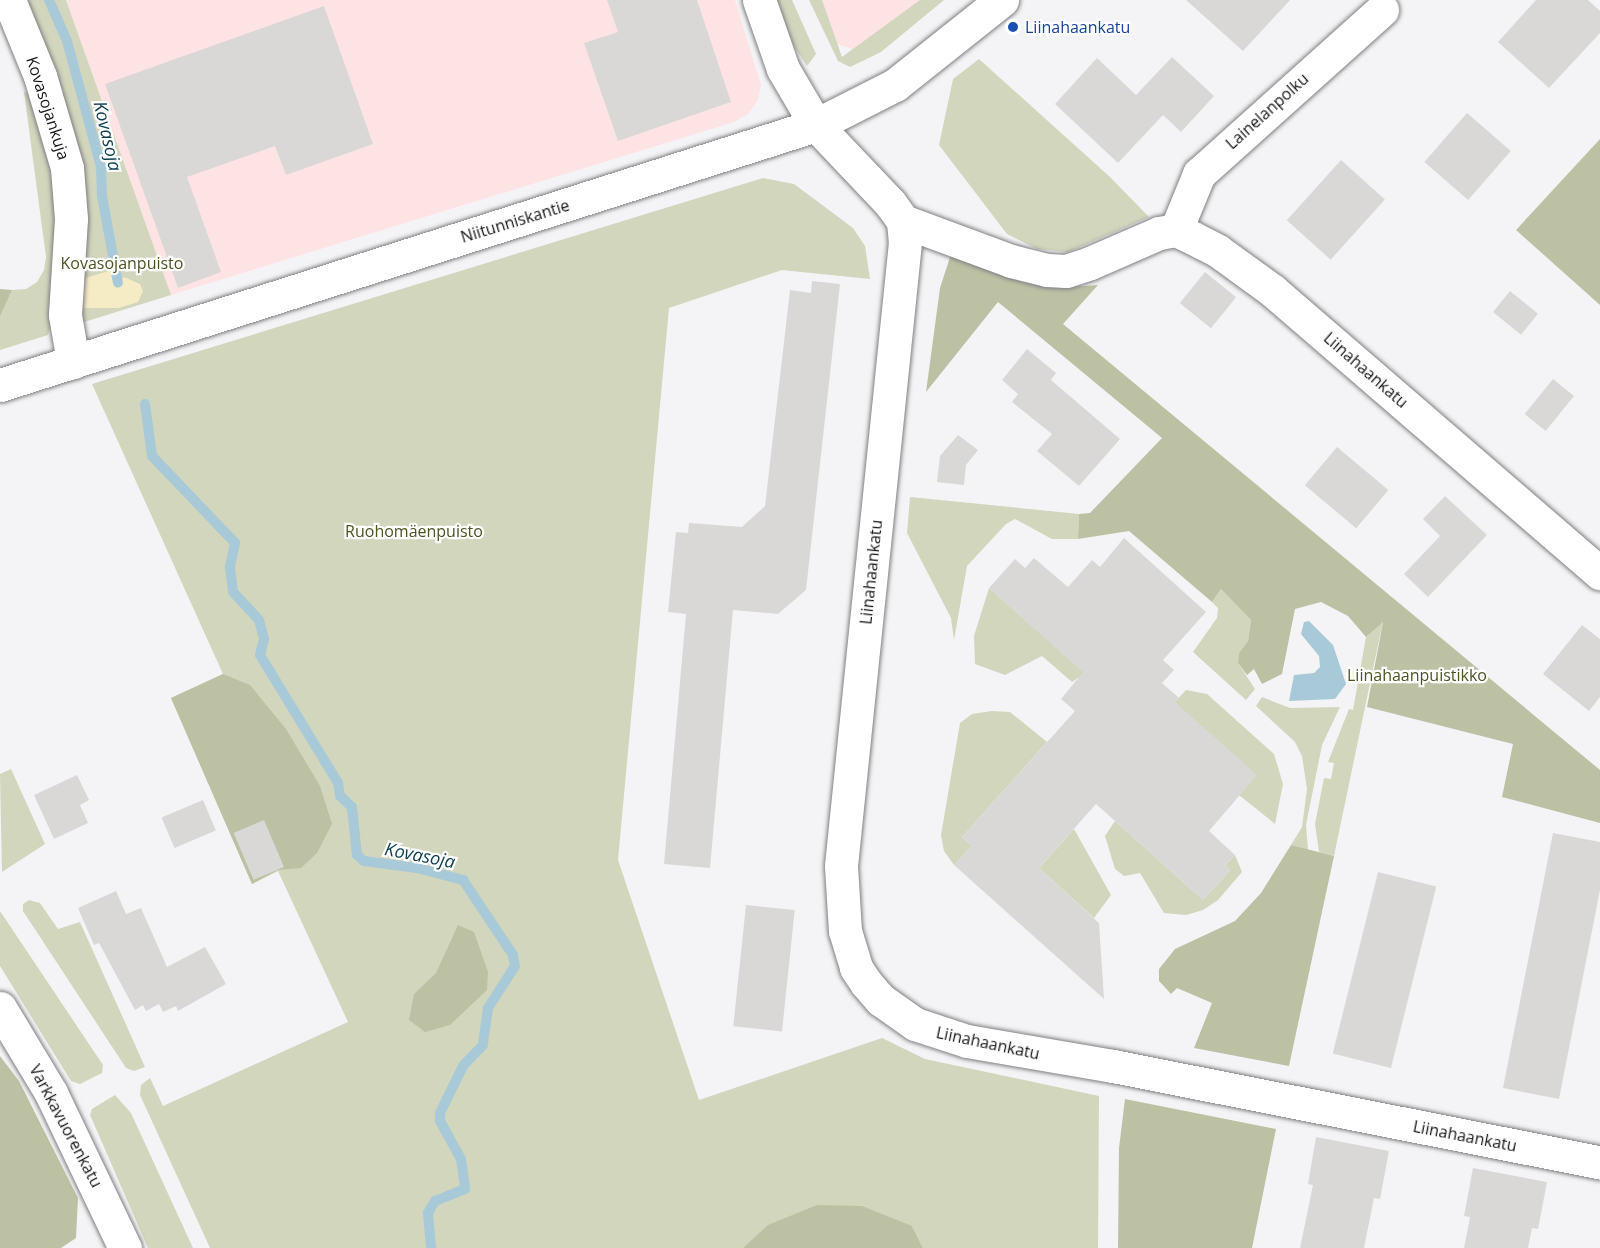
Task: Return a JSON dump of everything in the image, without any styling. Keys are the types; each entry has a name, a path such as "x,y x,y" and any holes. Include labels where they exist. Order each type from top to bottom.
{"street":[{"name":"Kovasojankuja","path":"9,0 40,76 68,168 71,219 65,315 73,362"},
{"path":"759,0 783,69 816,125 903,221 1011,261 1066,271 1159,233 1176,230"},
{"name":"Niitunniskantie","path":"0,385 279,293 816,125 895,86 1002,0"},
{"name":"Lainelanpolku","path":"1176,230 1199,174 1382,10"},
{"name":"Liinahaankatu","path":"903,221 906,243 841,866 845,931 856,968 866,983 881,1000 915,1024 957,1039 1600,1162"},
{"name":"Liinahaankatu","path":"1176,230 1218,251 1273,291 1600,573"},
{"name":"Varkkavuorenkatu","path":"0,1008 60,1110 125,1248"}],"shaded area":[{"path":"66,0 735,0 761,85 758,100 748,114 734,122 171,295"},
{"path":"815,0 940,0 872,56 829,41"}],"green space":[{"name":"Kovasojanpuisto","path":"21,0 66,0 171,295 81,323"},
{"path":"777,0 792,0 816,54 807,66 793,45"},
{"path":"809,0 822,0 842,57 920,0 944,0 881,52 850,67 838,61"},
{"path":"979,59 1110,177 1149,217 1068,252 1037,249 1007,234 939,145 953,79"},
{"path":"24,92 35,96 59,185 54,315 48,335 0,350 0,317 12,290 26,289 37,282 44,270 46,257"},
{"path":"1600,139 1600,305 1516,230"},
{"name":"Ruohomäenpuisto","path":"763,178 794,184 853,228 865,246 870,279 782,270 669,308 618,860 699,1100 882,1038 925,1059 1099,1096 1098,1248 923,1248 912,1226 904,1248 210,1248 140,1095 141,1085 150,1078 163,1106 348,1022 278,871 252,884 171,698 223,674 92,384"},
{"name":"Liinahaanpuistikko","path":"952,251 1055,288 1098,285 1063,324 1600,770 1600,823 1502,797 1513,744 1367,707 1383,622 1366,637 1348,616 1321,602 1295,609 1282,674 1262,684 1254,669 1247,675 1238,663 1239,653 1248,641 1251,620 1221,589 1212,602 1129,531 1078,539 1079,514 1090,513 1162,438 998,302 926,392 940,288"},
{"path":"0,289 12,290 0,317"},
{"path":"910,497 1079,514 1078,539 1052,539 1015,519 1006,524 967,566 954,640 951,618 907,533"},
{"path":"989,588 1085,673 1072,682 1042,656 1005,675 975,664 974,636"},
{"path":"1221,589 1251,620 1248,641 1239,653 1238,663 1255,689 1246,700 1193,652 1217,618 1218,608 1212,602"},
{"path":"1383,621 1334,856 1319,852 1315,824 1324,778 1331,779 1334,763 1328,762 1349,709 1353,710 1366,637"},
{"path":"223,674 250,685 286,729 320,786 332,824 317,853 301,868 278,870 252,884 171,698"},
{"path":"1186,690 1207,694 1274,754 1283,784 1275,824 1239,795 1175,702"},
{"path":"1262,697 1290,708 1340,707 1322,745 1306,825 1308,850 1291,845 1302,827 1307,789 1302,756 1295,742 1256,706"},
{"path":"992,711 1010,712 1047,742 962,837 972,846 954,865 944,851 941,835 960,723 972,714"},
{"path":"11,769 45,844 2,872 0,774"},
{"path":"1115,821 1203,900 1230,870 1225,865 1235,855 1242,872 1218,900 1203,910 1186,915 1164,913 1140,873 1124,876 1115,869 1105,836"},
{"path":"1074,829 1111,895 1094,918 1039,868"},
{"path":"1291,845 1334,856 1289,1066 1194,1048 1212,1003 1177,988 1171,994 1159,981 1159,969 1175,949 1235,921 1261,893"},
{"path":"29,900 40,903 58,929 80,922 145,1067 134,1071 126,1068 23,911 23,904"},
{"path":"0,911 103,1065 102,1073 80,1084 71,1081 0,966"},
{"path":"458,925 474,932 488,972 487,990 450,1025 425,1032 409,1020 414,994 436,973"},
{"path":"0,1056 19,1081 78,1198 76,1238 61,1248 0,1248"},
{"path":"115,1095 131,1113 193,1248 148,1248 90,1115 92,1109"},
{"path":"1125,1099 1276,1129 1252,1248 1118,1248 1119,1148"},
{"path":"817,1205 862,1206 912,1226 923,1248 743,1248 768,1225"}],"sand":[{"path":"111,270 116,283 124,277 140,284 143,291 138,302 119,308 84,308 81,283 86,278"}],"water":[{"path":"1309,621 1333,645 1346,684 1335,699 1289,701 1294,675 1314,673 1320,667 1319,656 1301,634 1304,622"}],"building":[{"path":"607,0 697,0 731,102 618,141 584,43 618,32"},
{"path":"1186,0 1290,0 1243,51"},
{"path":"1536,0 1588,0 1600,11 1600,33 1549,88 1498,42"},
{"path":"324,6 373,144 286,175 275,146 187,177 221,272 178,288 105,84"},
{"path":"1172,57 1214,96 1181,132 1163,115 1118,163 1055,104 1097,58 1136,95"},
{"path":"1467,113 1511,151 1468,200 1424,162"},
{"path":"1341,160 1385,199 1331,260 1287,220"},
{"path":"1205,272 1236,297 1211,328 1180,303"},
{"path":"812,281 840,284 806,590 778,614 733,610 710,868 664,864 686,614 668,612 676,532 688,533 689,523 742,527 765,506 790,290 811,293"},
{"path":"1510,291 1538,314 1521,335 1493,312"},
{"path":"1027,349 1056,373 1051,380 1120,439 1079,486 1037,451 1052,434 1012,402 1018,394 1002,380"},
{"path":"1553,379 1574,396 1546,431 1525,414"},
{"path":"958,435 978,450 966,465 964,485 937,482 940,456"},
{"path":"1337,447 1388,490 1356,528 1305,485"},
{"path":"1445,496 1487,535 1428,597 1404,574 1440,536 1423,519"},
{"path":"1124,538 1206,612 1163,660 1174,670 1162,683 1179,698 1175,702 1257,775 1209,831 1235,855 1225,865 1230,870 1203,900 1096,804 1039,868 1099,923 1104,999 954,865 972,846 962,837 1075,711 1061,699 1083,672 989,588 1015,559 1025,568 1034,558 1068,587 1092,560 1100,567"},
{"path":"1582,625 1600,639 1600,697 1589,711 1543,674"},
{"path":"77,775 89,800 80,805 88,823 54,839 34,795"},
{"path":"203,800 216,830 174,848 162,818"},
{"path":"264,820 284,867 254,880 234,833"},
{"path":"1553,833 1600,842 1600,890 1559,1099 1503,1088"},
{"path":"1378,872 1436,887 1391,1068 1333,1053"},
{"path":"116,891 126,914 141,908 167,967 205,947 226,984 178,1011 176,1006 163,1012 159,1004 146,1011 143,1005 135,1010 99,943 94,945 78,908"},
{"path":"746,905 795,910 782,1031 733,1026"},
{"path":"1316,1137 1389,1151 1380,1199 1374,1198 1364,1248 1300,1248 1313,1185 1308,1184"},
{"path":"1473,1168 1547,1182 1538,1229 1532,1228 1528,1248 1464,1248 1470,1217 1464,1216"}],"waterway":[{"name":"Kovasoja","path":"49,0 67,41 101,167 102,196 118,283"},
{"name":"Kovasoja","path":"145,404 152,456 235,543 230,567 233,592 259,620 264,639 260,655 338,783 340,796 352,807 357,855 364,861 417,868 463,880 513,955 515,966 488,1008 483,1045 463,1066 440,1113 440,1121 461,1159 465,1189 435,1201 428,1213 431,1248"}],"place":[{"name":"Liinahaankatu","path":"1013,27"}]}
